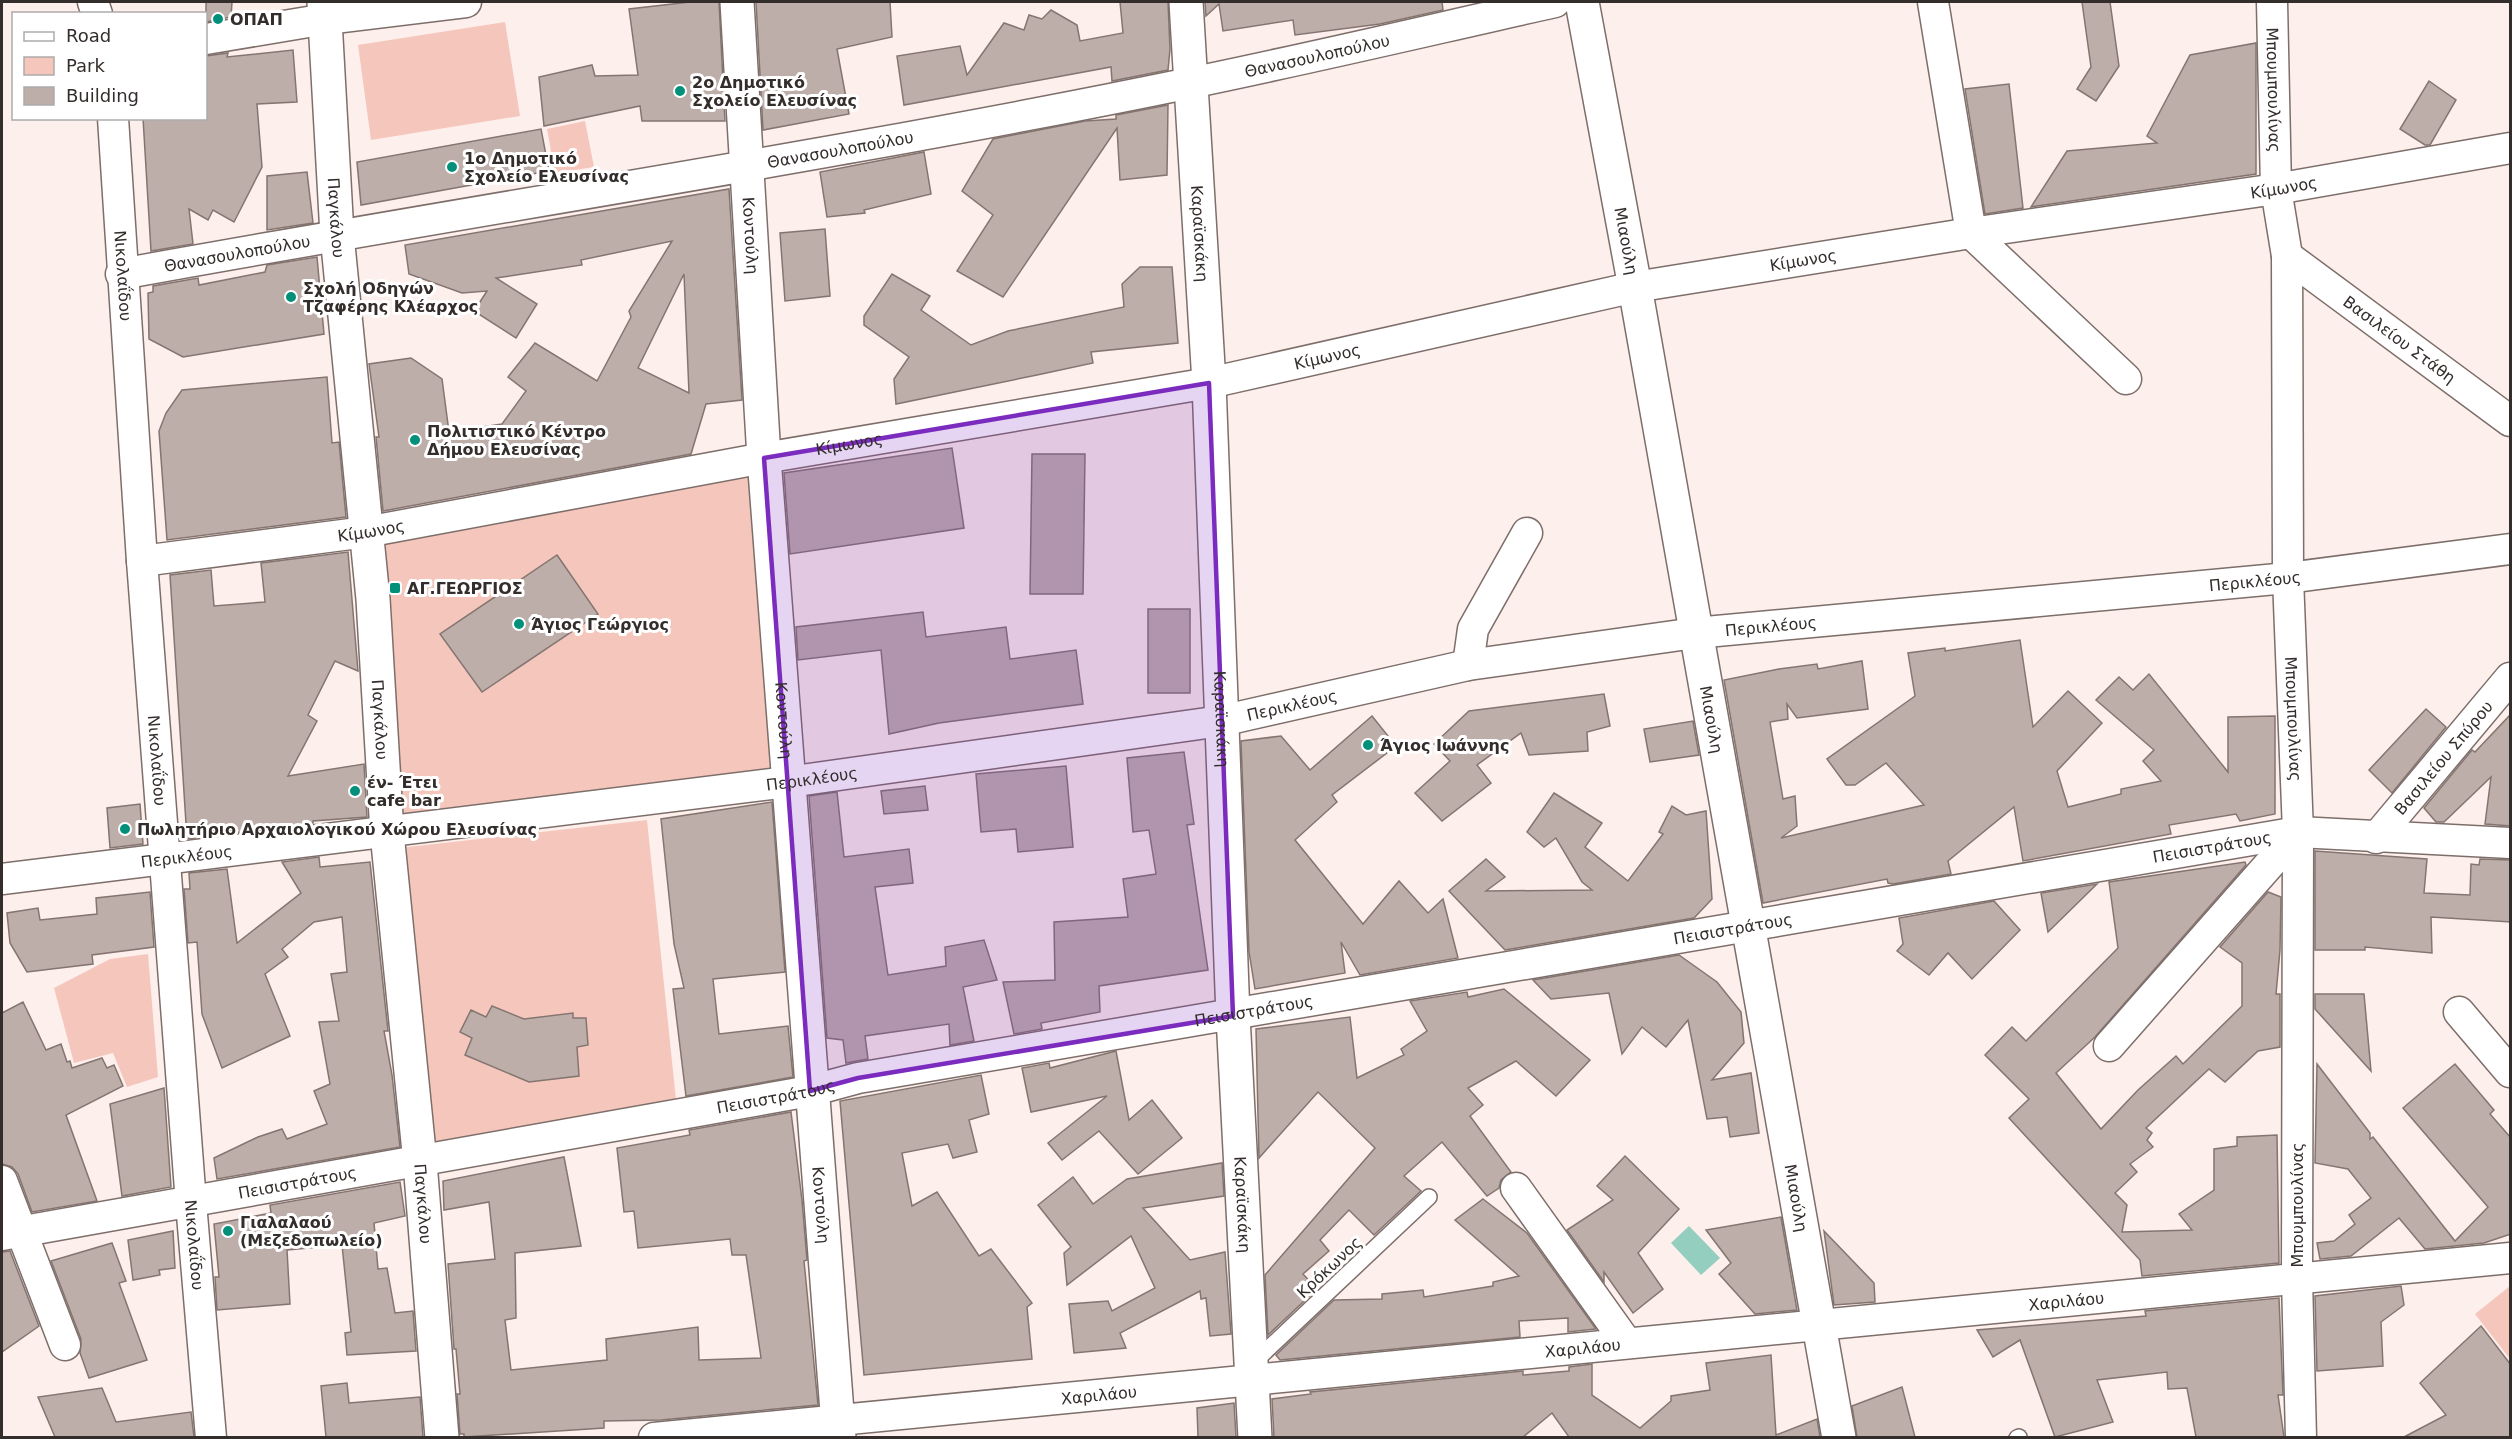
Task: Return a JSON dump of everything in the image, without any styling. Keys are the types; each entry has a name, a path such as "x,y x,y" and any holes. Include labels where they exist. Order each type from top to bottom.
{"street":[{"path":"207,39 325,10 466,2"},
{"name":"Κοντούλη","path":"737,2 749,166 764,458 810,1091 838,1430"},
{"name":"Καραϊσκάκη","path":"1186,2 1209,383 1233,1016 1255,1437"},
{"name":"Θανασουλοπούλου","path":"121,274 337,235 749,166 1190,83 1555,2"},
{"name":"Μιαούλη","path":"1582,2 1635,287 1839,1437"},
{"path":"1933,2 1971,233 2126,379"},
{"name":"Μπουμπουλίνας","path":"2272,2 2276,189 2287,256 2288,578 2298,832 2297,1279 2301,1437"},
{"name":"Παγκάλου","path":"325,10 337,235 373,599 387,833 420,1162 442,1437"},
{"name":"Νικολαΐδου","path":"113,120 121,274 142,561 191,1203 212,1437"},
{"name":"Κίμωνος","path":"142,561 366,532 764,458 1209,383 1635,287 1971,233 2276,189 2511,148"},
{"name":"Βασιλείου Στάθη","path":"2287,256 2511,421"},
{"path":"1468,665 1473,628 1527,533"},
{"name":"Περικλέους","path":"2,879 165,857 387,833 788,782 1221,721 1468,665 1695,633 2288,578 2511,549"},
{"name":"Βασιλείου Σπύρου","path":"2376,838 2511,678"},
{"path":"2109,1046 2298,832"},
{"name":"Πεισιστράτους","path":"11,1233 191,1203 810,1091 858,1078 1233,1016 1748,925 2298,832 2376,838 2511,843"},
{"path":"2459,1012 2511,1072"},
{"path":"2,1181 11,1233 65,1345"},
{"path":"1516,1188 1626,1342"},
{"name":"Χαριλάου","path":"654,1437 838,1430 1066,1396 1252,1372 1626,1342 2511,1258"}],"lane":[{"name":"Κρόκωνος","path":"1252,1372 1429,1197"}],"highlighted area":[{"path":"1209,383 1233,1016 858,1078 810,1091 764,458"}],"green space":[{"path":"505,22 520,116 371,140 358,45"},
{"path":"585,121 594,167 555,173 547,129"},
{"path":"753,474 775,773 401,818 383,539"},
{"path":"647,820 676,1100 429,1146 399,848"},
{"path":"148,954 158,1077 127,1087 113,1053 74,1063 54,988 110,959"},
{"path":"2510,1286 2510,1359 2475,1314"}],"shaded area":[{"path":"1689,1226 1720,1258 1701,1275 1671,1243"}],"building":[{"path":"206,2 232,2 231,17 207,22"},
{"path":"690,2 719,2 725,121 642,121 640,106 544,126 539,77 592,65 595,76 638,75 629,9"},
{"path":"756,2 890,2 892,37 837,49 849,114 763,130"},
{"path":"1120,2 1168,2 1170,49 1168,70 1112,81 1111,67 904,105 897,56 960,46 967,75 1004,23 1024,30 1029,15 1042,19 1051,10 1077,25 1080,41 1123,33"},
{"path":"1205,2 1442,2 1443,10 1380,24 1295,35 1293,20 1223,31 1219,4 1206,16"},
{"path":"2082,2 2110,2 2119,66 2096,101 2077,89 2091,67"},
{"path":"2256,43 2256,174 2031,207 2067,151 2157,143 2147,136 2190,55"},
{"path":"293,50 297,102 257,104 262,167 234,222 213,210 208,220 189,209 193,244 151,251 143,120 207,120 207,56 228,53 227,57"},
{"path":"2429,81 2456,100 2430,145 2425,145 2400,129"},
{"path":"2009,84 2023,208 1985,214 1965,89"},
{"path":"1168,105 1167,175 1120,180 1117,128 1003,297 957,271 993,215 962,191 993,139 1085,121 1116,119 1116,115"},
{"name":"1ο Δημοτικό Σχολείο Ελευσίνας","path":"541,129 549,171 361,205 357,162"},
{"path":"924,152 931,194 864,210 865,213 827,217 820,172"},
{"path":"307,172 313,223 267,230 267,176"},
{"path":"729,189 742,400 706,404 691,454 383,511 376,437 379,437 369,364 411,358 442,379 449,432 502,424 526,391 508,377 535,343 597,381 631,317 629,311 672,241 581,260 582,265 496,278 537,304 516,338 474,311 487,291 462,293 409,274 405,245","holes":["684,274 689,393 638,368"]},
{"path":"825,229 830,296 785,301 780,233"},
{"path":"317,257 324,334 183,357 149,339 148,293 153,292 153,286 198,278 199,285 265,272 267,265"},
{"path":"1140,267 1172,267 1178,343 1091,352 1093,363 896,404 894,379 909,357 864,325 864,316 892,274 930,296 921,310 971,345 1008,331 1124,307 1122,284"},
{"path":"327,377 332,443 339,442 346,517 167,540 159,431 166,413 182,390"},
{"path":"952,448 964,528 790,554 784,473"},
{"path":"1032,454 1085,454 1083,594 1030,594"},
{"path":"348,552 358,671 335,661 308,715 317,721 288,776 364,764 367,817 313,821 313,823 187,839 170,575 211,570 214,606 265,602 261,563"},
{"name":"Άγιος Γεώργιος","path":"557,555 598,614 482,692 440,634"},
{"path":"1148,609 1190,609 1190,693 1148,693"},
{"path":"923,612 926,637 1006,627 1010,659 1076,650 1083,704 939,723 889,734 881,650 798,660 796,627"},
{"path":"2020,640 2033,727 2068,691 2102,723 2057,771 2068,807 2121,794 2121,789 2161,781 2143,761 2154,750 2096,700 2119,677 2133,690 2149,674 2228,772 2228,717 2275,716 2275,814 2240,821 2236,814 2169,825 2171,834 2023,861 2014,807 1948,861 1951,874 1893,884 1888,883 1887,879 1763,903 1724,680 1779,669 1817,664 1818,669 1862,661 1868,709 1797,718 1787,704 1788,719 1770,722 1783,799 1795,796 1797,826 1781,838 1924,805 1886,763 1855,785 1846,785 1827,759 1915,696 1908,653 1945,648 1945,651"},
{"path":"1604,694 1610,726 1587,732 1588,751 1529,755 1521,733 1477,765 1491,783 1442,821 1415,793 1450,761 1434,744 1469,711"},
{"path":"2426,709 2446,727 2392,793 2369,770"},
{"path":"2511,714 2511,826 2485,824 2491,777 2444,822 2436,822 2424,808 2472,750 2475,752"},
{"path":"1372,716 1396,746 1332,795 1337,802 1295,840 1363,924 1399,881 1428,913 1443,899 1458,958 1360,975 1341,942 1345,973 1255,989 1249,952 1241,741 1281,736 1310,770"},
{"path":"1693,721 1699,755 1650,762 1644,729"},
{"path":"1184,752 1194,824 1187,825 1208,970 1099,986 1100,1012 1041,1023 1042,1029 1014,1034 1003,982 1055,980 1054,922 1128,917 1123,879 1156,874 1149,830 1133,832 1127,758"},
{"path":"1066,766 1073,847 1018,852 1016,829 981,832 976,774"},
{"path":"925,786 928,810 884,814 881,791"},
{"path":"837,792 844,857 909,849 913,883 875,887 888,975 946,966 945,947 984,940 997,980 963,987 974,1041 950,1045 949,1024 865,1036 868,1059 846,1063 843,1040 827,1038 809,796"},
{"path":"1554,793 1602,823 1585,847 1628,881 1663,834 1659,832 1672,806 1686,815 1706,811 1712,899 1694,918 1505,950 1449,891 1486,859 1505,877 1486,891 1592,890 1582,882 1556,838 1544,847 1527,832"},
{"path":"772,802 785,972 713,979 719,1034 788,1026 793,1077 686,1096 673,989 684,988 674,944 661,819"},
{"name":"Πωλητήριο Αρχαιολογικού Χώρου Ελευσίνας","path":"140,804 143,844 110,848 107,808"},
{"path":"2315,851 2427,859 2424,893 2470,895 2471,864 2479,865 2480,859 2511,860 2511,922 2431,917 2432,953 2365,947 2365,950 2315,950"},
{"path":"319,857 320,867 370,862 388,1031 384,1031 392,1075 400,1147 217,1179 214,1158 258,1137 282,1129 287,1139 327,1124 314,1091 330,1084 319,1022 339,1021 331,974 347,972 342,917 314,922 282,949 288,957 265,974 290,1036 222,1068 202,1014 197,942 188,943 184,889 190,889 189,873 227,869 237,943 301,893 282,862"},
{"path":"2245,862 2246,865 2095,1037 2056,1073 2101,1129 2138,1090 2176,1056 2183,1064 2242,1006 2242,963 2220,947 2268,892 2281,897 2276,994 2280,994 2280,1047 2258,1051 2225,1082 2209,1069 2146,1128 2152,1133 2147,1140 2153,1147 2130,1164 2137,1172 2115,1193 2127,1205 2122,1232 2192,1230 2179,1214 2214,1190 2214,1149 2237,1146 2237,1137 2277,1135 2279,1263 2142,1276 2140,1260 2009,1118 2029,1099 1985,1055 2012,1027 2026,1041 2118,948 2109,882"},
{"path":"2097,884 2048,932 2041,893"},
{"path":"150,892 154,947 92,955 93,964 27,972 10,943 7,913 38,908 40,920 97,914 96,898"},
{"path":"1994,901 2020,930 1972,979 1948,953 1929,975 1897,951 1903,944 1899,918"},
{"path":"1679,955 1717,982 1741,1012 1744,1043 1712,1080 1751,1073 1759,1133 1730,1137 1727,1117 1707,1119 1688,1020 1666,1047 1642,1027 1622,1054 1609,993 1551,999 1533,980"},
{"path":"1504,989 1590,1060 1556,1096 1516,1061 1468,1088 1483,1105 1470,1116 1511,1172 1501,1180 1499,1188 1487,1196 1442,1142 1404,1176 1421,1191 1374,1235 1349,1210 1320,1240 1329,1251 1303,1274 1317,1289 1268,1335 1265,1275 1375,1148 1318,1092 1259,1158 1256,1029 1350,1017 1357,1078 1404,1055 1401,1049 1427,1031 1410,1001 1467,992 1468,997"},
{"path":"2315,994 2364,994 2371,1071 2315,1009"},
{"path":"23,1002 46,1050 61,1044 67,1062 70,1061 72,1068 102,1058 107,1068 114,1065 123,1086 66,1115 97,1201 32,1212 18,1174 12,1167 2,1164 2,1013"},
{"path":"492,1006 524,1019 573,1013 573,1018 586,1018 588,1045 577,1047 579,1076 529,1082 465,1055 472,1038 460,1032 471,1010 486,1017"},
{"path":"1116,1051 1129,1120 1152,1100 1182,1138 1138,1174 1099,1131 1062,1160 1048,1143 1107,1096 1031,1112 1022,1068 1049,1063 1050,1068"},
{"path":"2317,1064 2370,1133 2370,1139 2373,1137 2455,1241 2488,1207 2403,1108 2455,1064 2494,1110 2490,1114 2511,1138 2511,1234 2484,1243 2425,1249 2399,1218 2351,1256 2320,1259 2317,1243 2334,1241 2355,1224 2349,1215 2371,1198 2348,1169 2315,1163"},
{"path":"981,1075 989,1114 969,1120 977,1152 953,1158 948,1144 902,1153 912,1206 937,1192 979,1256 991,1249 1032,1303 1027,1307 1032,1359 864,1375 840,1101"},
{"path":"164,1088 171,1187 122,1196 110,1104"},
{"path":"791,1112 802,1200 807,1260 804,1261 818,1405 661,1420 604,1421 604,1428 464,1437 464,1434 460,1434 457,1394 460,1394 456,1349 454,1349 448,1264 495,1259 489,1202 444,1210 443,1181 564,1157 581,1246 515,1253 516,1318 505,1320 511,1370 607,1360 606,1339 698,1327 699,1360 761,1358 746,1255 732,1255 730,1239 638,1248 634,1211 624,1212 617,1148 690,1135 689,1130"},
{"path":"1625,1156 1679,1209 1638,1253 1663,1289 1633,1313 1604,1272 1604,1282 1567,1230 1613,1200 1597,1186"},
{"path":"1222,1163 1224,1196 1143,1208 1190,1260 1225,1252 1231,1334 1210,1336 1206,1298 1201,1299 1200,1291 1120,1333 1126,1348 1074,1353 1069,1304 1108,1301 1112,1311 1155,1288 1131,1236 1067,1285 1064,1253 1071,1247 1038,1205 1073,1177 1093,1204 1127,1179"},
{"path":"400,1182 405,1216 374,1223 378,1269 387,1268 395,1313 413,1311 416,1351 347,1355 345,1333 351,1332 342,1245 287,1250 290,1304 217,1310 215,1277 219,1277 214,1224 271,1213 270,1205"},
{"path":"1483,1199 1527,1233 1596,1329 1568,1332 1568,1318 1519,1321 1520,1337 1280,1360 1276,1355 1334,1300 1382,1299 1382,1294 1423,1290 1424,1297 1493,1286 1493,1282 1519,1276 1455,1220"},
{"path":"1781,1217 1797,1310 1755,1314 1719,1274 1731,1263 1706,1230"},
{"path":"173,1231 175,1268 159,1270 160,1275 133,1280 128,1240"},
{"path":"1824,1231 1874,1283 1875,1302 1834,1305"},
{"path":"112,1243 126,1281 119,1283 147,1360 89,1378 80,1353 81,1339 51,1261"},
{"path":"10,1251 39,1326 2,1352 2,1252"},
{"path":"2401,1286 2404,1305 2381,1322 2383,1366 2317,1371 2315,1296"},
{"path":"2279,1298 2283,1395 2278,1395 2284,1437 2196,1437 2187,1388 2168,1389 2167,1372 2097,1380 2113,1422 2055,1437 2020,1340 1993,1357 1977,1330 2146,1316 2145,1311"},
{"path":"2481,1326 2511,1365 2511,1437 2404,1437 2446,1415 2420,1383"},
{"path":"1771,1355 1776,1435 1817,1419 1820,1437 1569,1437 1552,1413 1523,1437 1274,1437 1272,1399 1311,1394 1310,1392 1523,1371 1523,1375 1569,1371 1569,1367 1592,1364 1592,1395 1640,1428 1671,1401 1671,1396 1710,1390 1706,1363"},
{"path":"347,1383 349,1403 420,1397 423,1437 326,1437 321,1386"},
{"path":"1902,1387 1915,1437 1857,1437 1852,1406"},
{"path":"102,1388 116,1422 191,1412 194,1437 55,1437 38,1397"},
{"path":"1234,1403 1236,1437 1198,1437 1197,1408"}],"place":[{"name":"ΟΠΑΠ","path":"218,19"},
{"name":"2ο Δημοτικό Σχολείο Ελευσίνας","path":"680,91"},
{"name":"1ο Δημοτικό Σχολείο Ελευσίνας","path":"452,167"},
{"name":"Σχολή Οδηγών Τζαφέρης Κλέαρχος","path":"291,297"},
{"name":"Πολιτιστικό Κέντρο Δήμου Ελευσίνας","path":"415,440"},
{"name":"ΑΓ.ΓΕΩΡΓΙΟΣ","path":"395,588"},
{"name":"Άγιος Γεώργιος","path":"519,624"},
{"name":"Άγιος Ιωάννης","path":"1368,745"},
{"name":"έν- Έτει cafe bar","path":"355,791"},
{"name":"Πωλητήριο Αρχαιολογικού Χώρου Ελευσίνας","path":"125,829"},
{"name":"Γιαλαλαού (Μεζεδοπωλείο)","path":"228,1231"}]}
